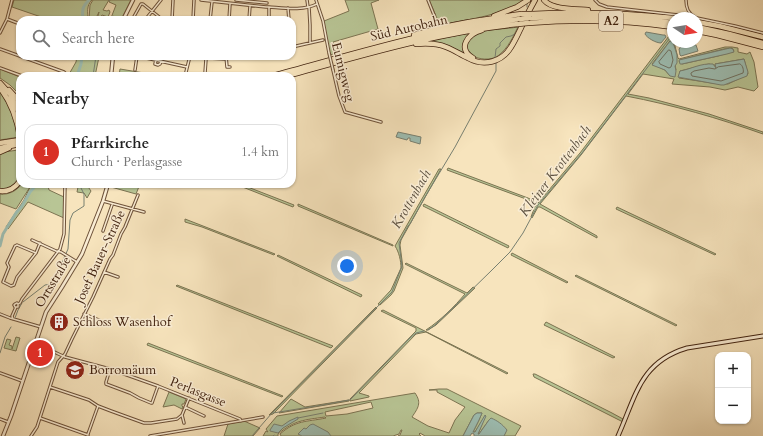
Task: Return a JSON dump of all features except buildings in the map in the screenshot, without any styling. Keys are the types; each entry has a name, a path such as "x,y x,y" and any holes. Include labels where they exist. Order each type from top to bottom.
{"highway":[{"path":"406,44 427,43 440,45 452,49 478,62 487,63 508,52 534,0"},
{"path":"544,0 554,6 622,14"},
{"path":"393,42 431,30 481,20 506,12 527,1"},
{"path":"481,20 520,19 579,12 667,18"},
{"name":"Süd Autobahn","path":"286,72 393,42 458,28 500,21 530,18 604,17 667,22"},
{"name":"Süd Autobahn","path":"530,18 572,21 608,21 667,26"},
{"name":"Süd Autobahn","path":"296,74 406,44 520,19"},
{"path":"703,23 763,37"},
{"path":"488,27 468,38 465,42 467,54 474,59 483,61 496,59"},
{"path":"703,28 763,43"},
{"path":"703,32 763,47"},
{"path":"0,83 16,94"},
{"path":"0,83 16,98"},
{"path":"0,83 10,94 16,107"},
{"path":"0,83 13,103 16,113"},
{"path":"0,88 13,108 16,117"},
{"path":"0,143 16,138"},
{"path":"0,148 16,145"},
{"path":"0,152 11,146"},
{"path":"0,192 16,186"}],"main road":[{"path":"618,436 641,383 648,372 663,359 687,348 763,336"}],"street":[{"path":"0,33 8,19 12,0"},
{"path":"125,16 133,0"},
{"path":"148,16 161,0"},
{"path":"172,16 173,0"},
{"path":"193,16 194,0"},
{"path":"201,0 250,6 288,8 308,7 317,4"},
{"path":"236,0 266,3"},
{"path":"267,0 266,3 269,16"},
{"path":"307,0 310,25 310,43"},
{"name":"Eumigweg","path":"316,0 323,21 332,70 345,112 381,122"},
{"path":"428,0 434,15"},
{"path":"595,0 599,4 606,7 667,13"},
{"path":"686,0 686,6 689,12"},
{"path":"210,16 212,2"},
{"path":"134,16 141,4 158,16"},
{"path":"230,4 230,16"},
{"path":"249,16 250,6"},
{"path":"288,8 289,16"},
{"path":"8,19 16,22"},
{"path":"703,19 763,33"},
{"path":"296,47 323,40"},
{"path":"0,49 16,55"},
{"path":"31,60 64,72"},
{"path":"112,72 113,60"},
{"path":"135,70 136,60"},
{"path":"161,61 160,64 155,64 156,60 161,61 187,67"},
{"path":"186,72 189,60"},
{"path":"206,60 206,72"},
{"path":"226,60 227,67 230,67"},
{"path":"0,68 16,74"},
{"path":"14,319 12,316 16,307 14,306 15,304 20,303 58,251 64,234 65,188"},
{"name":"Ortsstraße","path":"2,436 48,308 84,249 107,188"},
{"name":"Josef Bauer-Straße","path":"31,436 37,427 58,362 64,356 110,259 114,254 114,250 125,228 138,195"},
{"path":"103,201 144,212"},
{"path":"103,231 112,204"},
{"path":"32,240 58,251 77,262"},
{"path":"0,281 14,286 18,277 36,253 40,243"},
{"path":"3,282 9,267 7,263 15,246 17,245 36,253"},
{"path":"104,272 118,277"},
{"path":"0,314 41,327"},
{"path":"84,314 99,320"},
{"name":"Perlasgasse","path":"34,345 158,386 240,419 241,421"},
{"path":"110,369 106,384 130,392 145,401 152,402 158,386"},
{"path":"0,373 22,381"},
{"path":"50,386 90,400 98,406 144,423 177,419 182,415 189,398"},
{"path":"40,418 88,436 98,406"},
{"path":"185,407 204,416"},
{"path":"182,415 184,423"},
{"path":"150,436 263,417"},
{"path":"0,419 8,422"}],"green space":[{"path":"14,0 92,0 88,7 88,16 38,16 12,7"},
{"path":"93,0 109,0 103,10 109,10 108,16 98,16 99,12 97,16 89,16 90,5"},
{"path":"110,0 131,0 123,16 112,16 116,5 109,2"},
{"path":"345,0 379,0 371,3 378,29 333,42 336,53 330,55 325,35 324,21 349,11"},
{"path":"429,0 526,0 506,10 496,13 440,25"},
{"path":"518,27 505,49 493,58 487,59 474,56 466,49 467,44 478,33"},
{"path":"475,32 464,44 471,58 452,48 423,42"},
{"path":"667,39 667,45 652,64 665,70 670,76 676,70 672,48 676,48 679,59 725,47 738,48 738,52 747,54 750,52 754,62 758,87 754,91 738,87 725,90 710,87 672,84 674,79 643,74 628,94 709,114 763,132 763,134 695,112 626,96 581,155 540,204 597,236 597,238 540,207 538,207 532,218 531,217 535,206 537,205 526,199 447,170 448,168 538,203 580,153","holes":["732,48 734,51 682,64 679,62 680,60 724,49","744,59 748,74 728,84 679,78 680,71 709,64 715,66 716,68 715,64"]},
{"path":"76,60 98,60 96,72 70,72"},
{"path":"0,69 16,75 16,91 10,85 0,78"},
{"path":"120,69 138,72 120,72"},
{"path":"0,90 11,107 16,126 16,137 0,140"},
{"path":"16,150 16,182 6,189 0,189 0,154"},
{"path":"439,169 441,169 401,240 400,245 403,268 394,291 380,305 378,304 391,290 401,268 400,257 395,246"},
{"path":"29,188 16,209 0,203 0,194 6,194 17,189"},
{"path":"30,188 48,188 49,190 64,197 64,218 28,202 8,229 6,227 24,200"},
{"path":"78,188 89,188 91,191 87,198 84,193 77,192"},
{"path":"115,188 138,188 136,194"},
{"path":"245,188 250,188 294,205 293,207"},
{"path":"298,204 393,245 393,246 298,206"},
{"path":"424,204 509,246 508,248 423,206"},
{"path":"617,207 716,254 715,255 616,209"},
{"path":"185,219 275,254 274,255 202,227 185,222"},
{"path":"512,253 568,282 567,283 511,255"},
{"path":"278,255 362,295 361,297 277,256"},
{"path":"406,263 467,293 473,287 475,288 436,325 426,330 447,313 465,294 405,264"},
{"path":"576,275 677,325 676,326 575,276"},
{"path":"177,285 333,346 331,348 176,286"},
{"path":"376,307 377,308 273,414 269,415"},
{"path":"383,310 508,373 507,374 426,332 416,334 359,393 369,397 350,401 350,399 416,331 416,328 381,311"},
{"path":"546,322 615,357 613,358 544,325"},
{"path":"16,337 20,338 16,351 4,348 7,339 11,340 9,345 12,346 12,349"},
{"path":"148,343 283,396 282,397 147,345"},
{"path":"533,374 612,413 623,419 623,422 534,377"},
{"path":"447,389 521,426 515,436 504,436 506,430 489,420 478,434 485,416 475,432 473,432 482,413 477,413 474,415 463,436 425,436 420,433 419,434 421,436 398,436 402,430 399,434 393,436 281,436 280,434 296,424 326,418 325,417 295,423 284,429 278,434 278,436 263,436 266,431 268,432 266,429 277,416 415,393 419,403 412,417 428,426 449,433 455,420 465,407 437,392 437,390 429,390","holes":["371,402 373,408 347,414 326,416 325,412"]},
{"path":"169,392 186,399 184,404 182,404 182,409 174,405 163,407"},
{"path":"291,399 305,407 349,401 279,413"},
{"path":"244,421 260,428 253,436 224,436 228,424"}],"water":[{"path":"646,32 665,35 666,37 661,43 659,43 648,37 645,34"},
{"path":"667,45 667,48 675,48 677,55 675,77 670,76 665,70 652,65"},
{"path":"697,48 698,51 681,56 679,49"},
{"path":"730,48 733,49 734,52 680,64 679,60"},
{"path":"744,59 748,72 747,76 724,85 678,77 680,71 700,65 713,64 716,68 715,64"},
{"path":"398,132 421,137 420,144 410,141 410,138 407,140 396,137"},
{"path":"477,413 482,413 473,432 475,432 485,415 486,416 478,434 491,418 500,423 507,430 504,436 474,436 472,433 470,436 463,436 474,415"},
{"path":"298,417 298,419 283,428 278,433 270,431 274,424 282,426"},
{"path":"313,424 328,432 331,436 302,436 298,434 304,428 306,429"}],"waterway":[{"path":"83,16 83,9 89,0"},
{"name":"Krottenbach","path":"495,58 496,49 500,46 500,43 506,37 515,34"},
{"name":"Kleiner Krottenbach","path":"428,330 452,309 510,252 523,233 538,205 582,153 667,42"},
{"path":"78,72 82,60"},
{"path":"94,72 95,60"},
{"name":"Krottenbach","path":"252,436 272,413 392,292 402,266 399,243 455,147 496,71 496,62"},
{"path":"0,246 3,234 34,188"},
{"path":"57,274 68,249 70,220 73,213 84,206 84,194 81,188"},
{"path":"23,302 45,285 51,284 54,279"},
{"path":"15,318 22,303"},
{"path":"0,353 5,337 11,327"},
{"name":"Kleiner Krottenbach","path":"350,400 410,338 416,333 424,331"},
{"name":"Kleiner Krottenbach","path":"317,406 349,400"},
{"name":"Kleiner Krottenbach","path":"273,413 316,406"},
{"path":"298,418 323,413"}],"place":[{"name":"Schloss Wasenhof","path":"59,322"},
{"name":"Pfarrkirche","path":"40,353"},
{"name":"Borromäum","path":"75,370"}]}
